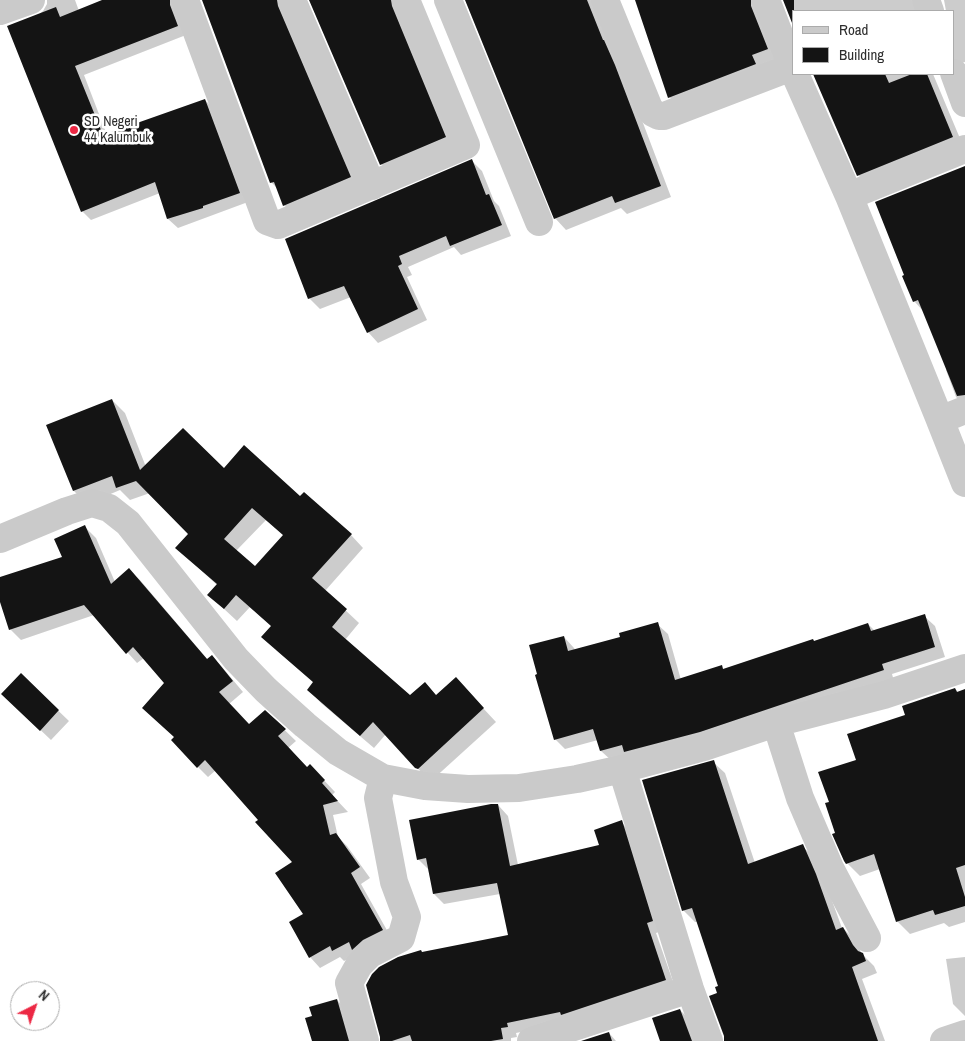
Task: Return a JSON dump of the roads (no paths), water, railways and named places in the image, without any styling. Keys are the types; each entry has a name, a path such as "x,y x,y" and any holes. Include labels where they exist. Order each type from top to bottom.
{"street":[{"path":"0,11 31,0"},
{"path":"185,0 267,221 278,225 466,145 406,0"},
{"path":"292,0 372,186"},
{"path":"448,0 539,222"},
{"path":"606,0 649,108 659,116 664,116 792,72"},
{"path":"766,0 792,66"},
{"path":"796,75 849,196 965,483"},
{"path":"955,75 965,103"},
{"path":"849,196 965,149"},
{"path":"940,420 965,410"},
{"path":"0,539 92,503 109,508 128,523 230,651 266,690 305,725 338,752 382,778 425,786 468,789 519,788 577,779 704,747 776,723 884,695 965,668"},
{"path":"776,723 800,798 830,868 867,938"},
{"path":"622,769 690,989 709,1041"},
{"path":"365,1041 349,983 359,965 370,954 401,938 408,917 394,882 378,798 382,778"},
{"path":"531,1041 690,989"},
{"path":"944,1041 965,1034"}],"place":[{"name":"SD Negeri 44 Kalumbuk","path":"74,130"}]}
